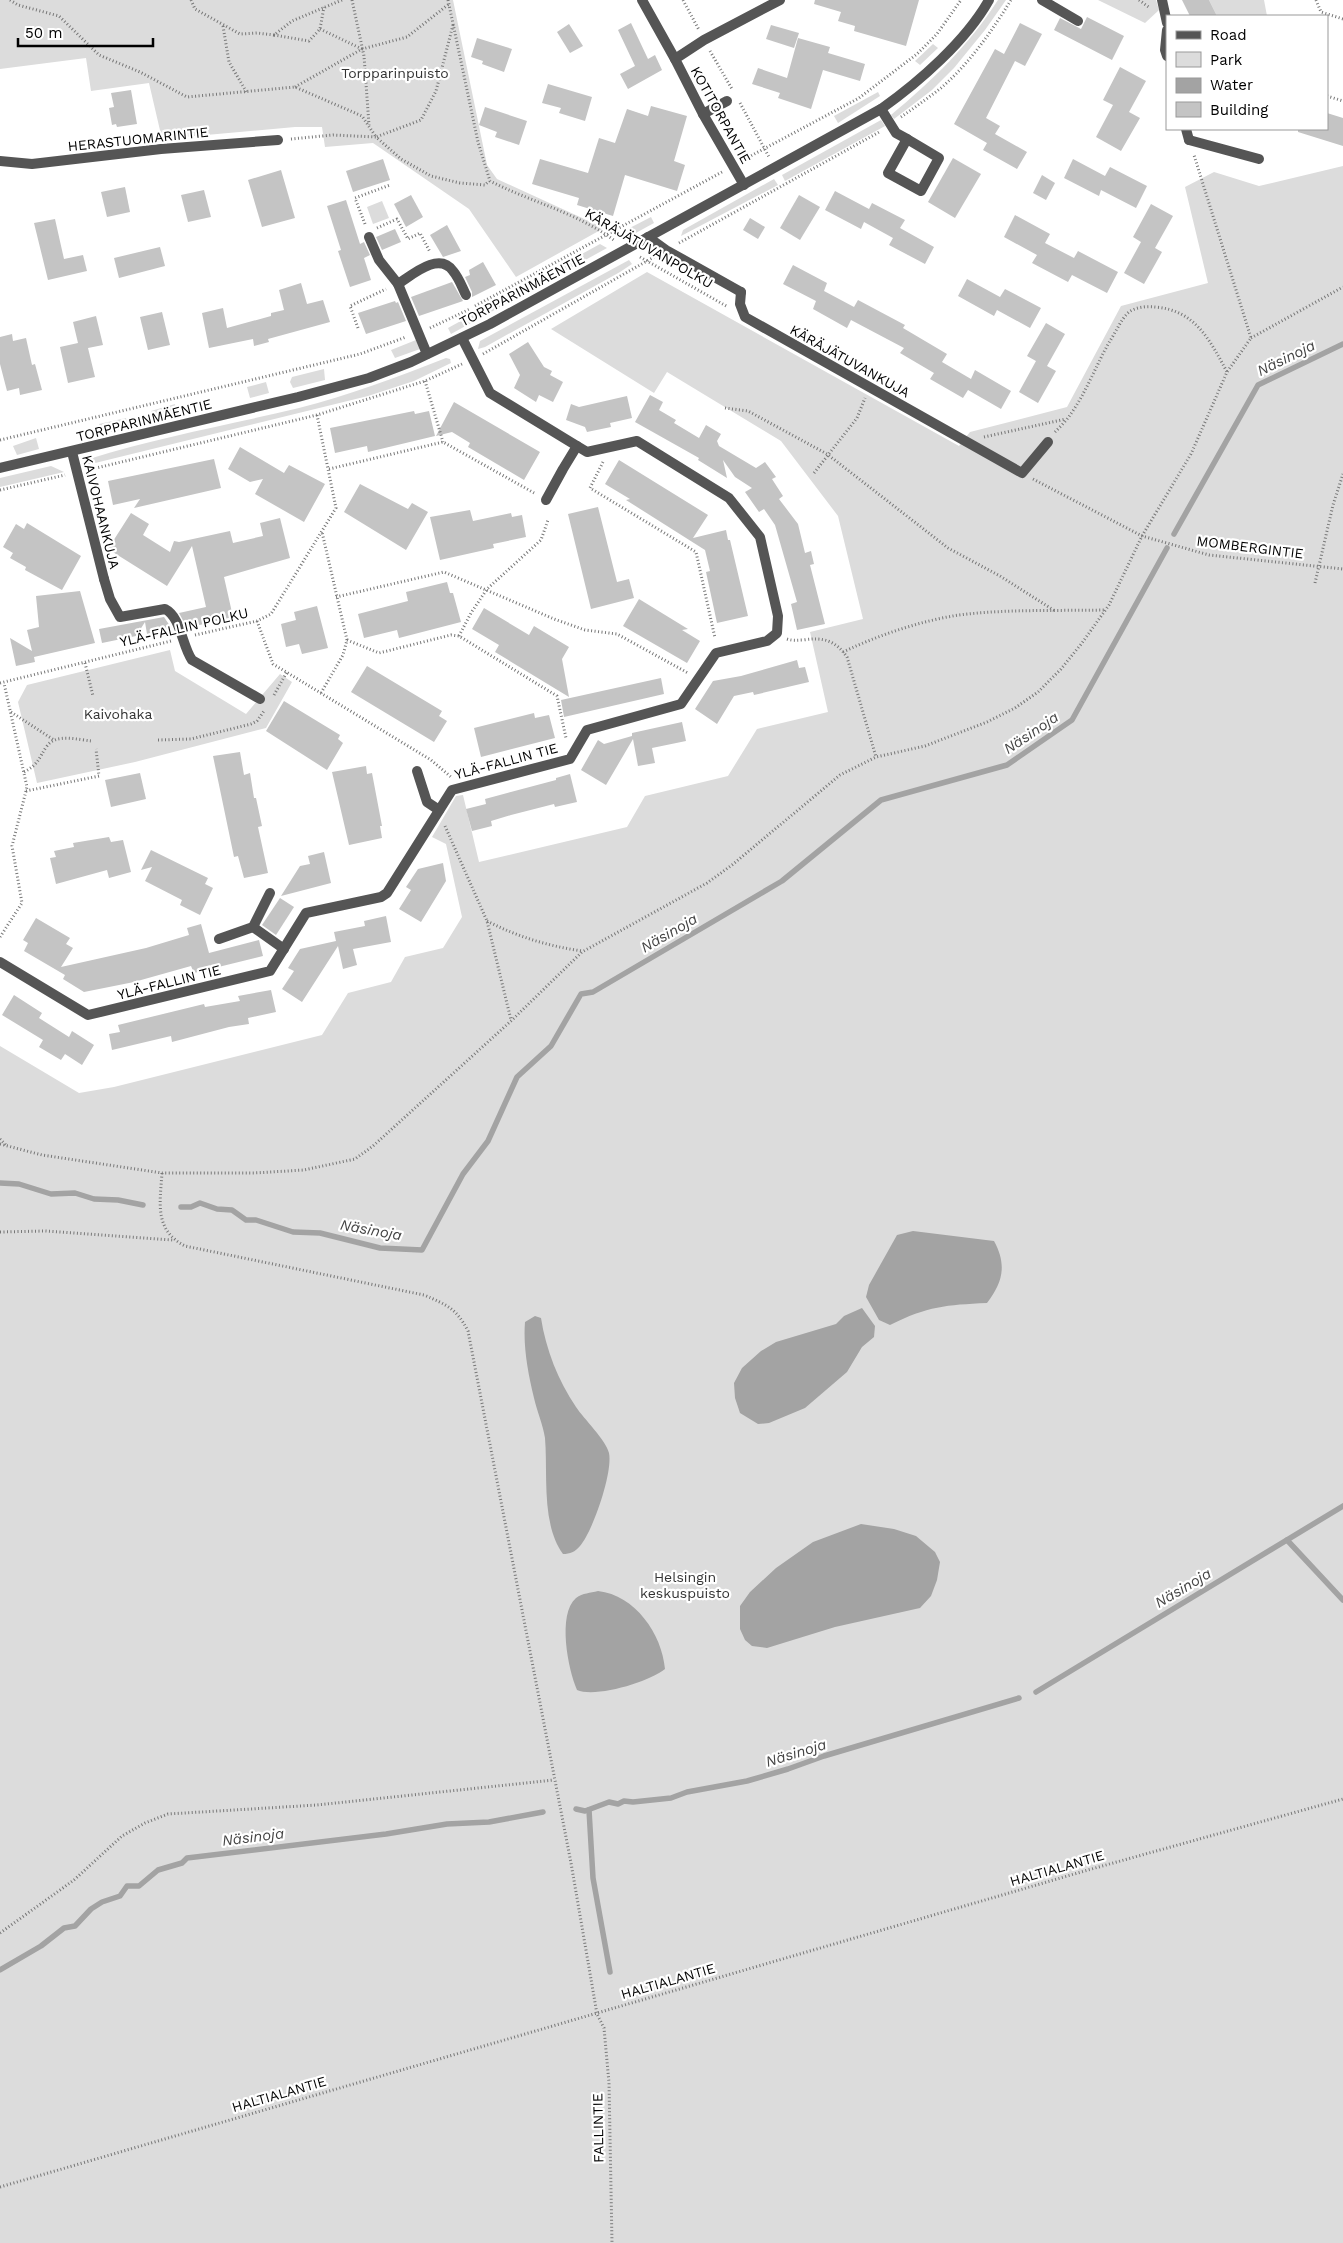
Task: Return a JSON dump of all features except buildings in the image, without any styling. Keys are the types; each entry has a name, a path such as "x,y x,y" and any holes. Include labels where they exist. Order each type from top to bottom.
{"street":[{"path":"642,0 675,59"},
{"name":"KOTITORPANTIE","path":"744,185 703,114 675,59 704,40 780,0"},
{"name":"TORPPARINMÄENTIE","path":"0,468 72,452 369,378 462,338 881,109 904,93 932,67 961,37 989,0"},
{"path":"1042,0 1078,21"},
{"path":"1162,0 1166,19"},
{"path":"1166,40 1166,53"},
{"path":"703,114 727,101"},
{"path":"881,109 896,133 907,139 939,158 921,191 888,173 907,139"},
{"path":"1186,130 1189,140 1259,159"},
{"name":"HERASTUOMARINTIE","path":"0,160 32,164 161,149 278,140"},
{"path":"368,233 379,260 398,284 427,354"},
{"path":"648,237 666,250 741,292 740,304 746,317"},
{"path":"398,284 432,263 453,270 466,295"},
{"name":"KÄRÄJÄTUVANKUJA","path":"746,317 1022,473"},
{"path":"462,338 490,392 587,452 637,441 729,498 760,537 778,616 777,633"},
{"path":"1022,473 1048,442"},
{"path":"546,500 577,446"},
{"name":"KAIVOHAANKUJA","path":"72,452 104,579 110,599 120,617 165,608 171,612 183,638"},
{"name":"YLÄ-FALLIN TIE","path":"0,962 88,1015 270,971 306,913 381,897 387,893 452,790 570,759 587,730 682,704 716,653 767,641 777,633"},
{"path":"183,638 186,651 192,660 263,704"},
{"path":"417,771 427,802 438,812"},
{"path":"219,939 253,927 270,893"},
{"path":"253,927 284,948"}],"path":[{"path":"10,0 18,5 59,16 99,55 140,72 187,98 295,87 362,49 407,37 449,2 478,142 490,181 485,185 431,176 402,159 376,136 362,116 295,87"},
{"path":"191,0 196,9 240,34 257,33 308,41 320,29 324,7"},
{"path":"274,35 292,21 342,0"},
{"path":"352,0 362,49 369,127"},
{"path":"0,440 360,354 444,323 733,166 764,147 859,98 918,54 937,34 961,0"},
{"path":"1316,0 1321,12 1320,15"},
{"path":"1321,12 1343,19"},
{"path":"223,25 229,62 247,92"},
{"path":"278,140 334,135 376,136 422,120 436,91 453,25"},
{"path":"320,29 362,49"},
{"path":"1328,96 1343,101"},
{"path":"1189,140 1251,338"},
{"name":"KÄRÄJÄTUVANPOLKU","path":"490,181 585,222 606,234 626,249 746,317"},
{"path":"390,185 355,198 368,233 375,226 376,228 397,219 408,239 420,232 436,264"},
{"path":"358,328 350,306 398,284"},
{"path":"0,1144 42,1155 162,1173 254,1173 304,1170 355,1158 373,1146 511,1021 582,952 707,883 732,865 840,775 876,757 925,746 987,722 1015,708 1038,692 1061,669 1105,610 1142,536 1191,454 1228,372 1251,338 1343,287"},
{"path":"1048,442 1066,419 1124,317 1130,311 1146,306 1165,308 1199,326 1210,340 1228,372"},
{"path":"425,381 443,442"},
{"path":"814,474 827,454 856,418 870,387"},
{"path":"725,408 748,411 827,454 948,548 1000,576 1055,611"},
{"path":"257,621 270,614 336,508 317,415"},
{"path":"965,441 1066,419"},
{"path":"328,469 443,442 546,500"},
{"path":"604,460 590,488 696,552 716,638"},
{"name":"MOMBERGINTIE","path":"1022,473 1142,536 1209,555 1343,569"},
{"path":"1315,583 1332,505 1343,474"},
{"path":"459,636 487,589 541,540 548,520"},
{"path":"321,693 343,655 347,640 322,531"},
{"path":"336,597 444,572 561,622 585,630 617,634 690,674"},
{"path":"843,652 876,636 958,616 1105,610"},
{"name":"YLÄ-FALLIN POLKU","path":"2,683 257,621 273,664 431,760 455,781 459,788"},
{"path":"777,633 792,641 817,638 830,640 847,657 876,757"},
{"path":"347,640 379,653 451,635 459,636 557,696 566,738"},
{"path":"84,663 93,696"},
{"path":"271,700 287,672"},
{"path":"0,937 22,903 12,846 26,791 24,772 2,683"},
{"path":"158,740 191,739 251,724 257,721 263,704"},
{"path":"10,712 54,740"},
{"path":"24,772 35,766 48,744 54,740 66,738 92,742"},
{"path":"26,791 99,776 96,749"},
{"path":"438,812 487,921 511,1021"},
{"path":"487,921 533,941 582,952"},
{"path":"0,1139 6,1145"},
{"path":"162,1173 162,1222 174,1240"},
{"name":"FALLINTIE","path":"0,1232 45,1231 174,1240 185,1246 424,1295 450,1306 460,1316 468,1330 597,2014 604,2028 609,2083 612,2243"},
{"path":"0,1933 74,1880 122,1836 145,1823 168,1814 317,1806 554,1780"},
{"name":"HALTIALANTIE","path":"0,2187 1088,1870 1343,1800"}],"green space":[{"name":"Torpparinpuisto","path":"0,0 453,0 487,165 497,179 604,228 516,277 469,209 373,143 325,147 322,127 295,127 162,139 149,83 91,91 86,58 0,69"},
{"path":"998,0 1006,0 985,30 954,68 932,90 894,119 891,115 949,62 975,32"},
{"path":"1098,0 1156,0 1159,10 1145,23"},
{"path":"1209,0 1264,0 1267,15 1216,15"},
{"path":"933,44 938,48 920,65 915,61"},
{"path":"878,92 880,96 838,123 834,116"},
{"path":"881,120 885,126 785,181 782,175"},
{"name":"Helsingin keskuspuisto","path":"1343,166 1343,2243 0,2243 0,1046 79,1093 114,1087 322,1035 348,993 391,982 405,957 443,948 462,917 446,844 432,837 456,796 463,795 479,862 627,827 645,796 728,776 757,729 828,712 810,632 863,619 838,516 781,441 667,372 654,393 551,329 647,272 959,446 970,432 1067,407 1121,306 1208,283 1185,187 1214,172 1259,186"},
{"path":"774,179 778,185 681,236 683,230"},
{"path":"382,201 389,218 373,224 367,207"},
{"path":"651,217 654,223 623,240 619,238 618,234"},
{"path":"600,244 607,248 451,334 448,328"},
{"path":"629,260 632,264 620,272 485,347 478,349 480,341"},
{"path":"416,340 420,349 395,358 391,350"},
{"path":"446,358 450,359 451,363 414,381 368,396 87,465 89,459 115,451 299,408 336,397 392,379"},
{"path":"324,369 325,380 293,388 290,382 292,377"},
{"path":"266,382 269,393 250,398 247,387"},
{"path":"175,404 177,416 154,420 151,411"},
{"path":"126,418 128,428 101,434 99,424"},
{"path":"36,438 39,449 17,455 13,446"},
{"path":"51,466 64,472 0,487 0,478"},
{"name":"Kaivohaka","path":"170,650 175,671 246,714 280,674 292,682 266,728 135,762 37,783 18,702 27,685"}],"water":[{"path":"913,1231 994,1241 1002,1266 997,1288 987,1303 927,1310 890,1325 879,1320 866,1297 869,1285 897,1235"},
{"path":"862,1308 875,1326 874,1337 862,1347 847,1372 805,1408 769,1423 758,1424 740,1413 735,1398 734,1383 742,1368 761,1351 776,1342 836,1324 844,1316"},
{"path":"535,1316 541,1318 550,1353 564,1386 576,1407 604,1442 609,1453 605,1487 591,1528 580,1546 568,1554 563,1554 551,1528 548,1514 545,1438 526,1360 525,1322"},
{"path":"861,1524 894,1529 916,1536 935,1552 940,1562 937,1580 931,1596 920,1608 835,1627 767,1648 752,1646 745,1640 740,1629 740,1606 750,1592 776,1568 813,1542"},
{"path":"598,1591 624,1600 644,1618 658,1643 665,1669 647,1679 622,1687 597,1692 577,1690 570,1669 566,1642 567,1616 570,1606 576,1598"}],"waterway":[{"name":"Näsinoja","path":"1174,534 1258,385 1343,344"},
{"name":"Näsinoja","path":"181,1207 191,1207 200,1203 217,1209 232,1210 246,1220 256,1220 293,1232 320,1233 380,1248 422,1250 463,1174 488,1141 517,1077 551,1046 581,994 593,992 782,881 881,800 1007,765 1072,720 1167,548"},
{"name":"Näsinoja","path":"0,1183 19,1184 51,1194 75,1193 94,1199 118,1200 143,1205"},
{"name":"Näsinoja","path":"1036,1692 1343,1506"},
{"path":"1287,1540 1343,1600"},
{"name":"Näsinoja","path":"576,1809 585,1811 609,1802 618,1804 624,1801 633,1802 671,1798 687,1792 747,1781 1019,1698"},
{"path":"589,1810 593,1878 610,1972"},
{"name":"Näsinoja","path":"0,1970 41,1946 64,1928 75,1926 91,1909 102,1902 120,1896 127,1886 139,1886 158,1870 182,1863 187,1858 386,1834 447,1824 489,1822 543,1812"}]}
